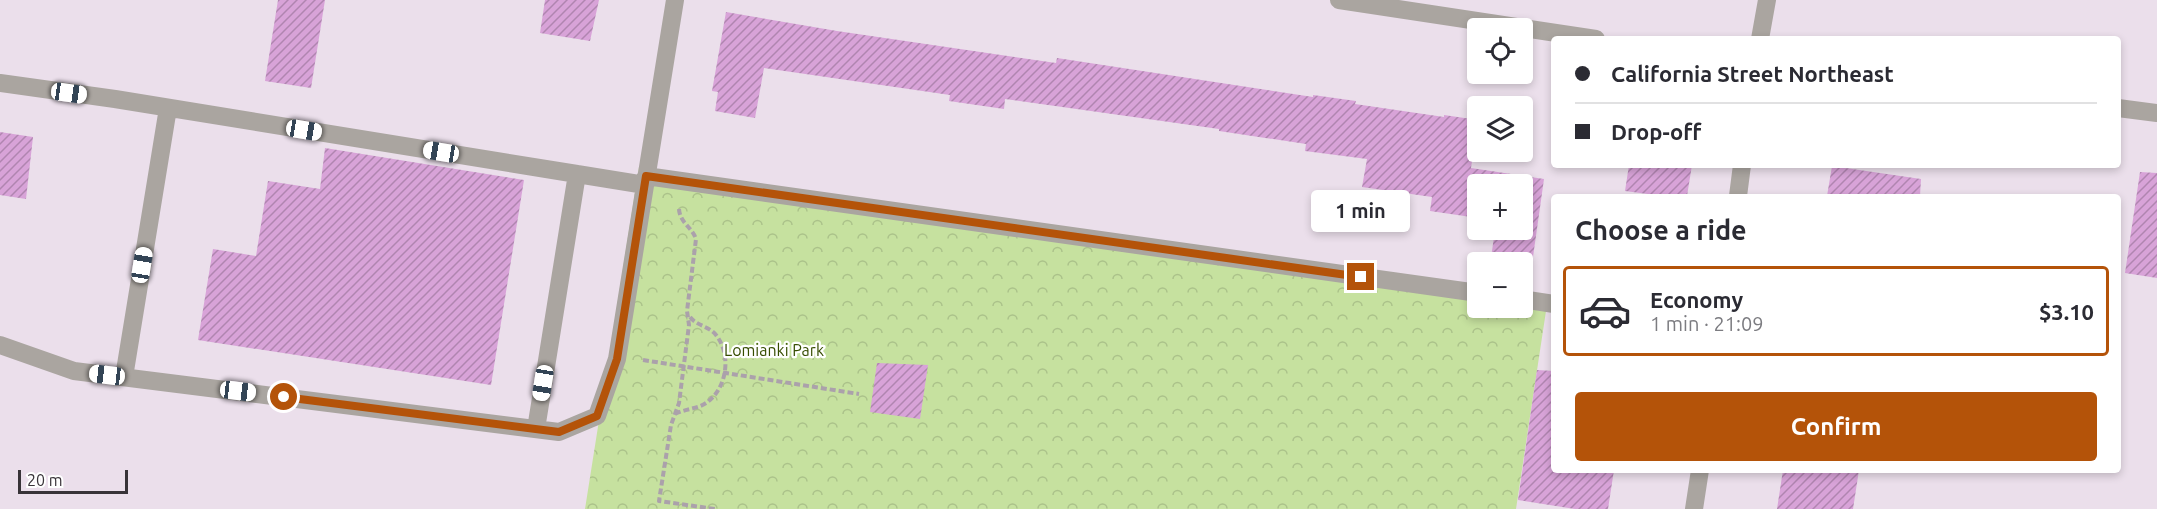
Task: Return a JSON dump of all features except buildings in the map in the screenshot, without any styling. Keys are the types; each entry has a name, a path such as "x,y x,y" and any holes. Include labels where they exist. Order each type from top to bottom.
{"street":[{"path":"0,345 74,370 559,432 597,416 617,359 675,0"},
{"path":"1339,0 1576,36"},
{"path":"1761,36 1767,0"},
{"path":"0,83 577,174 684,181 1467,291"},
{"path":"124,377 168,108"},
{"path":"2121,108 2157,113"},
{"path":"1738,194 1742,168"},
{"path":"536,429 577,174"},
{"path":"1533,301 1551,304"},
{"path":"1694,509 1700,473"}],"path":[{"path":"674,414 707,402 714,396 725,372 725,354 716,335 695,324 687,311 696,239 693,231 680,217 679,209 684,181"},
{"path":"690,317 679,404 670,425 659,501 715,509"},
{"path":"633,359 859,394"}],"green space":[{"name":"Lomianki Park","path":"639,167 1467,298 1467,318 1533,318 1533,309 1546,311 1516,509 585,509"}],"route":[{"path":"284,397 559,432 597,416 617,359 646,176 1361,277"}]}
